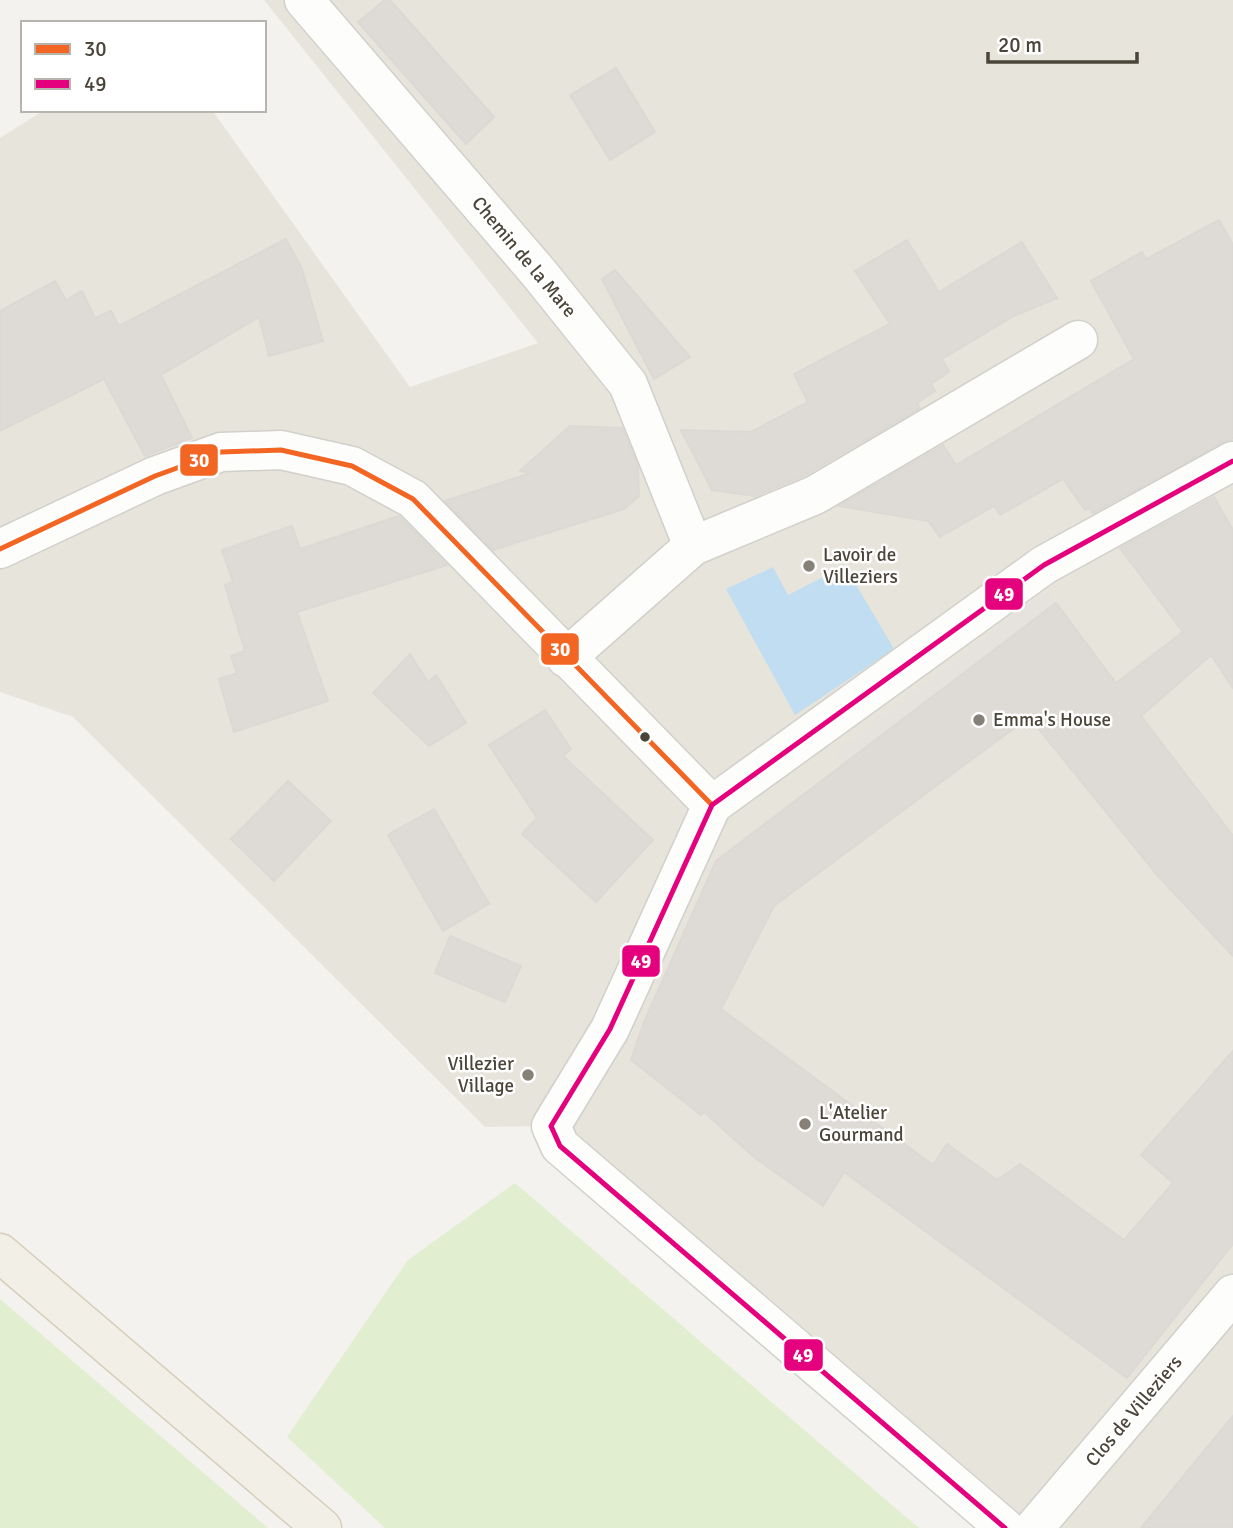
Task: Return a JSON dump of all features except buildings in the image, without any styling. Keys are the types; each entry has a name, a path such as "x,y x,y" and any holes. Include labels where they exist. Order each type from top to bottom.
{"main road":[{"path":"0,1253 322,1528"}],"street":[{"name":"Chemin de la Mare","path":"304,0 538,272 628,384 693,546"},
{"path":"566,658 693,546 815,495 1078,340"},
{"path":"0,549 155,475 221,452 281,450 352,466 413,499 712,805"},
{"path":"1004,1528 560,1146 551,1126 610,1029 712,805 1044,565 1233,461"},
{"name":"Clos de Villeziers","path":"1034,1528 1233,1294"}],"shaded area":[{"path":"264,0 1233,0 1233,1528 1005,1528 551,1126 485,1127 73,717 0,692 0,138 41,112 213,112 410,387 538,343"},
{"path":"1047,591 1056,603 844,766 834,754"}],"green space":[{"path":"515,1183 919,1528 385,1528 287,1437 408,1260"},
{"path":"0,1299 268,1528 0,1528"}],"water":[{"path":"845,566 894,649 795,715 726,589 773,567 788,595"}],"transit line":[{"name":"30","path":"0,549 155,476 221,452 281,450 352,466 413,499 712,805"},
{"name":"49","path":"1005,1528 560,1146 551,1126 610,1029 712,805 1044,565 1233,461"}],"place":[{"name":"Lavoir de Villeziers","path":"809,566"},
{"name":"Emma's House","path":"979,720"},
{"name":"Villezier Village","path":"528,1075"},
{"name":"L'Atelier Gourmand","path":"805,1124"}]}
